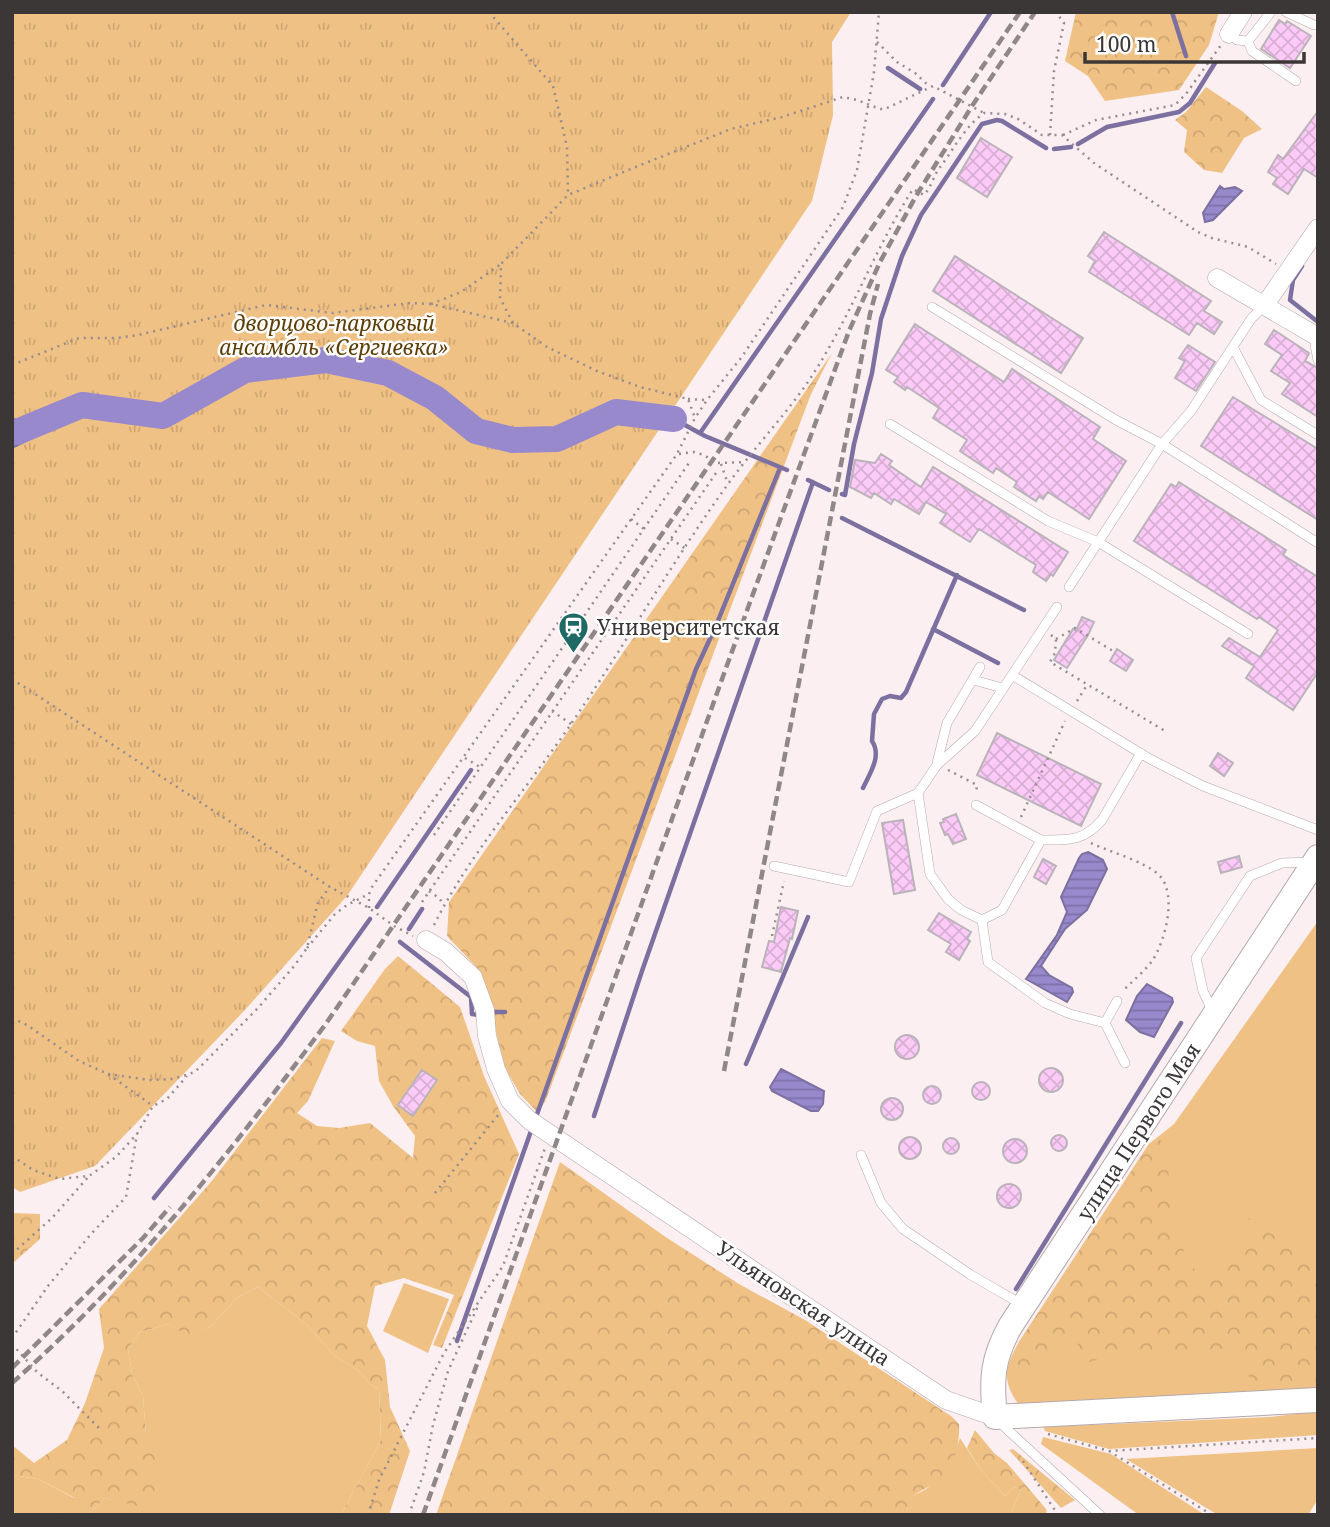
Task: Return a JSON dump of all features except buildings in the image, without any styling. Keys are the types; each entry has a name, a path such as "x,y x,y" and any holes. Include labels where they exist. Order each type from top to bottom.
{"street":[{"path":"1229,34 1242,12"},
{"path":"1264,306 1318,228"},
{"path":"1217,278 1318,339"},
{"name":"улица Первого Мая","path":"995,1417 993,1367 1005,1337 1316,860"},
{"name":"Ульяновская улица","path":"426,940 446,952 473,977 485,1010 487,1036 496,1069 510,1101 529,1120 946,1400 995,1417 1318,1400"}],"lane":[{"path":"1248,41 1271,12"},
{"path":"1286,12 1314,25"},
{"path":"1229,34 1237,40 1248,41"},
{"path":"1248,41 1252,51 1296,81"},
{"path":"1069,587 1162,444 1191,411 1251,319 1264,306"},
{"path":"932,307 1116,420 1162,444 1318,543"},
{"path":"1318,339 1315,345 1318,359"},
{"path":"1233,347 1261,400 1318,435"},
{"path":"890,424 1048,521 1098,542 1248,634"},
{"path":"774,866 849,882 877,811 918,793 937,765 975,731 1057,607"},
{"path":"937,765 947,723 980,667"},
{"path":"1012,675 1141,753 1203,786 1318,830"},
{"path":"973,680 1003,688"},
{"path":"976,805 1041,839 1068,840 1083,837 1102,820 1141,753"},
{"path":"918,793 930,874 948,899 961,910 982,920"},
{"path":"982,920 1002,910 1041,839"},
{"path":"1215,1016 1203,991 1196,958 1250,876 1282,863 1316,860"},
{"path":"982,920 988,962 1045,1003 1070,1014 1105,1023 1125,1063"},
{"path":"1105,1023 1117,1001"},
{"path":"861,1156 881,1203 903,1229 971,1275 1024,1306"},
{"path":"995,1417 1096,1513"}],"path":[{"path":"489,12 553,86 567,147 568,195"},
{"path":"369,908 372,887 679,454 688,431 707,400 741,358 833,225 857,170 869,105 879,12"},
{"path":"1050,135 1054,71 1063,23 1056,12"},
{"path":"431,304 461,292 501,264 568,195 731,130 843,97 885,109 930,87 937,87 984,113 1005,114 1042,135 1062,135 1096,120 1175,105 1229,34"},
{"path":"877,42 897,62 915,73 930,87"},
{"path":"12,680 330,887 369,908 408,935 426,940 444,905 571,724 728,484 803,388 828,348 881,242 913,189 924,195 969,125 984,113"},
{"path":"1062,135 1094,163 1198,232 1212,239 1248,247 1288,271"},
{"path":"501,264 500,298 513,323"},
{"path":"12,365 79,338 138,335 266,305 333,313 410,303 431,304 513,323 547,346 597,372 640,387 688,399 707,400"},
{"path":"688,399 695,418"},
{"path":"679,454 704,456 721,464 746,462"},
{"path":"434,835 691,460"},
{"path":"721,464 728,484"},
{"path":"422,902 716,472"},
{"path":"631,519 643,528"},
{"path":"670,538 686,549"},
{"path":"1056,639 1075,628 1113,651"},
{"path":"1042,630 1056,639"},
{"path":"1056,639 1055,653 1050,662 1165,731"},
{"path":"1017,827 1070,711 1087,685"},
{"path":"552,711 571,724"},
{"path":"465,758 480,767"},
{"path":"957,774 977,785 976,805"},
{"path":"1083,837 1154,871 1164,881 1167,889 1170,905 1159,946 1144,971 1130,983 1117,1001"},
{"path":"772,936 787,869"},
{"path":"306,948 318,902 330,887"},
{"path":"429,891 444,905"},
{"path":"108,1074 150,1080 187,1076 195,1072 282,982 335,914 369,894"},
{"path":"12,1018 27,1025 79,1061 108,1074 153,1106"},
{"path":"12,1254 52,1218 89,1176 116,1157 137,1134 153,1106 167,1099 187,1076"},
{"path":"435,1193 510,1101"},
{"path":"12,1338 57,1276 126,1197 137,1134"},
{"path":"368,1515 379,1480 444,1353 503,1266 550,1135"},
{"path":"12,1156 33,1170 60,1179 89,1176"},
{"path":"409,1515 424,1472 433,1425 448,1371 482,1297"},
{"path":"12,1344 37,1372 62,1391 101,1430"},
{"path":"1037,1431 1109,1451 1212,1515"},
{"path":"1109,1451 1318,1438"},
{"path":"1022,1459 1056,1511 1055,1515"}],"green space":[{"name":"дворцово-парковый ансамбль «Сергиевка»","path":"12,12 851,12 832,42 833,115 812,201 347,896 244,1011 95,1166 20,1192 12,1187"},
{"path":"1076,12 1219,12 1209,45 1179,90 1105,101 1088,76 1065,61"},
{"path":"1206,87 1242,111 1262,129 1244,138 1222,173 1204,170 1184,152 1187,130 1175,120 1186,112"},
{"path":"832,353 811,394 545,1102 537,1112 520,1094 505,1068 481,972 447,936 449,902"},
{"path":"1318,921 1318,1391 1019,1405 1009,1388 1007,1374 1019,1342 1149,1144 1174,1124"},
{"path":"398,956 460,1007 484,1076 519,1154 442,1348 433,1345 454,1295 404,1278 375,1286 367,1326 385,1360 390,1407 410,1451 389,1515 341,1515 381,1440 379,1389 370,1384 360,1372 335,1356 306,1324 258,1287 238,1297 210,1327 186,1335 169,1324 140,1332 128,1349 132,1374 143,1396 146,1434 163,1449 157,1491 138,1506 105,1498 88,1515 60,1515 75,1498 38,1479 12,1475 12,1445 34,1463 67,1440 85,1403 104,1348 99,1309 211,1182 322,1038 335,1041 308,1101 297,1113 317,1126 339,1128 370,1123 413,1158 415,1136 379,1081 375,1046 357,1041 341,1031 385,969"},
{"path":"1157,1138 1164,1143 1172,1205 1184,1251 1191,1265 1206,1280 1223,1279 1237,1252 1249,1218 1318,1266 1318,1391 1262,1395 1248,1375 1248,1357 1223,1349 1130,1352 1089,1362 1079,1351 1077,1342 1051,1347 1031,1368 1019,1372 1009,1366 1019,1342 1149,1144"},
{"path":"560,1162 667,1238 739,1284 805,1320 951,1416 959,1424 959,1437 954,1459 943,1477 915,1495 908,1506 907,1515 436,1515"},
{"path":"12,1213 40,1214 40,1239 12,1264"},
{"path":"404,1283 449,1299 428,1353 383,1331"},
{"path":"258,1287 306,1324 335,1356 360,1372 370,1384 379,1389 381,1440 341,1515 88,1515 105,1498 138,1505 146,1434 143,1396 132,1374 128,1349 140,1332 169,1324 186,1334 210,1327 238,1297"},
{"path":"1318,1411 1318,1435 1109,1449 1045,1431 1043,1427 1271,1417"},
{"path":"975,1430 1046,1509 1047,1515 1010,1515 1021,1490 1015,1487 1005,1496 980,1469 967,1448"},
{"path":"1043,1437 1111,1454 1205,1515 1139,1515 1041,1444"},
{"path":"960,1438 980,1469 1005,1496 1015,1487 1021,1490 1010,1515 907,1515 911,1498 930,1486 939,1476 952,1457"},
{"path":"1318,1448 1318,1499 1308,1515 1218,1515 1126,1459"},
{"path":"1013,1449 1075,1500 1061,1508 1009,1450"},
{"path":"12,1475 38,1479 76,1499 60,1515 12,1515"}],"shaded area":[{"path":"1220,186 1224,189 1235,187 1242,191 1213,220 1205,222 1203,213"},
{"path":"82,405 45,432 12,448 12,419 18,420"},
{"path":"1088,852 1103,860 1107,869 1087,910 1065,929 1041,966 1049,975 1072,988 1073,992 1067,1002 1026,979 1057,935 1067,912 1061,897 1079,858"},
{"path":"1147,984 1172,998 1173,1002 1154,1037 1140,1032 1126,1020 1137,996"},
{"path":"781,1069 824,1091 823,1104 818,1111 811,1111 772,1091 770,1087"}],"waterway":[{"path":"943,85 991,12"},
{"path":"1172,12 1186,56"},
{"path":"1078,144 1107,127 1179,112 1190,103 1215,63"},
{"path":"888,68 920,89"},
{"path":"700,433 933,99"},
{"path":"842,494 845,495 881,319 902,256 921,215 982,124 1002,121 1046,148"},
{"path":"1054,149 1071,147"},
{"path":"1302,266 1293,280 1290,300 1318,322"},
{"path":"12,432 82,405 163,416 245,370 326,360 388,373 435,398 476,431 513,440 557,439 616,412 674,419"},
{"path":"674,419 705,436 787,470"},
{"path":"536,1117 696,669 780,468"},
{"path":"808,480 829,490"},
{"path":"594,1116 813,482"},
{"path":"842,518 1024,610"},
{"path":"863,788 872,770 876,753 872,741 874,714 882,699 890,696 901,698 906,692 957,575"},
{"path":"933,629 998,663"},
{"path":"377,907 471,770"},
{"path":"409,929 422,909"},
{"path":"746,1064 808,917"},
{"path":"154,1198 281,1043 370,919"},
{"path":"400,942 471,997 472,1014 479,1015"},
{"path":"494,1012 505,1012"},
{"path":"1016,1289 1181,1023"},
{"path":"457,1341 531,1131"}],"railway":[{"path":"12,1383 139,1257 216,1167 325,1025 1020,12"},
{"path":"423,1515 849,331 880,262 916,196 1035,12"},
{"path":"724,1071 878,284"},
{"path":"12,1368 143,1238 170,1207"}],"place":[{"name":"Университетская","path":"574,655"}]}
